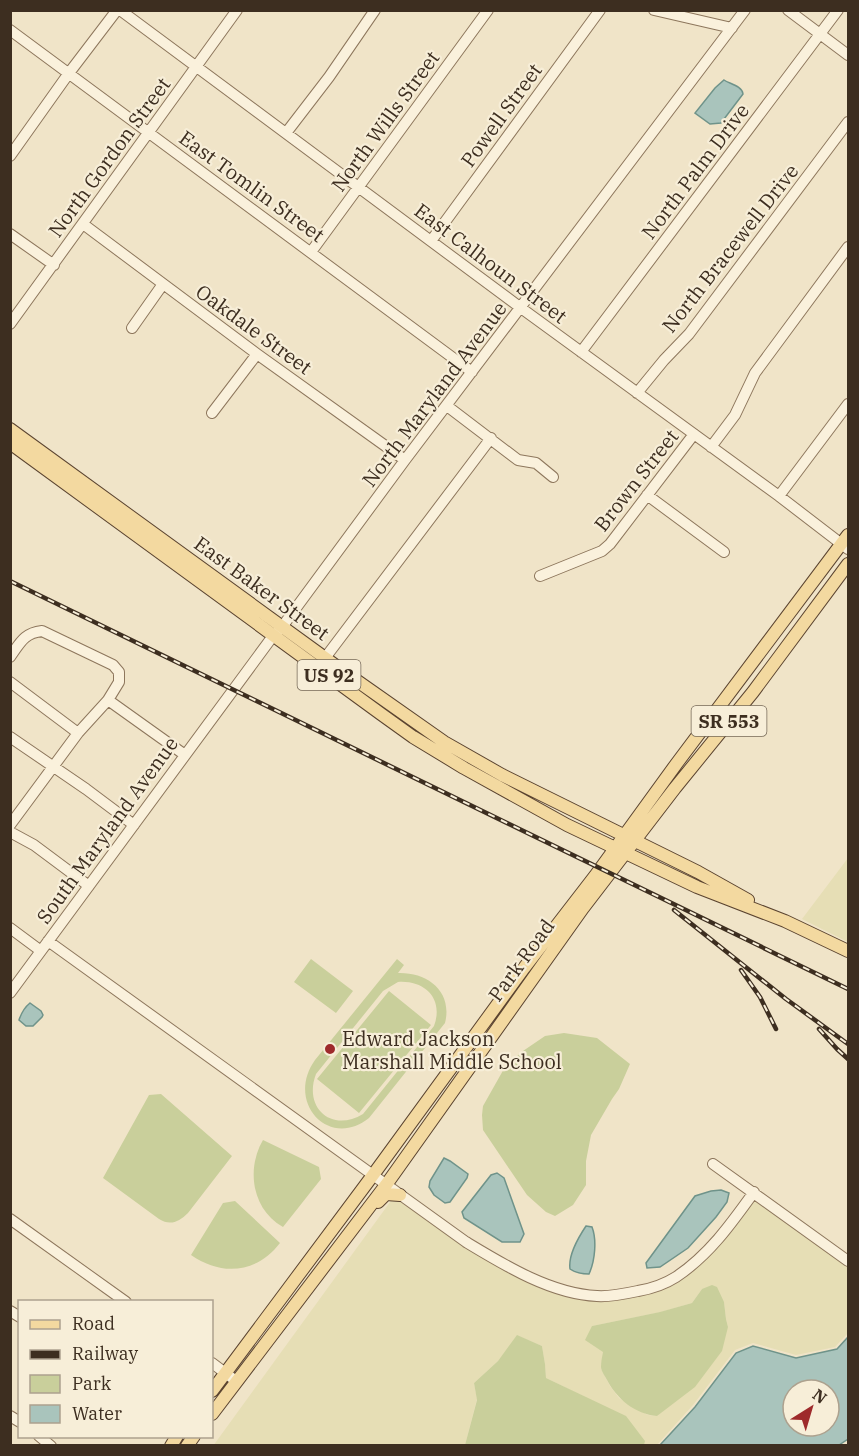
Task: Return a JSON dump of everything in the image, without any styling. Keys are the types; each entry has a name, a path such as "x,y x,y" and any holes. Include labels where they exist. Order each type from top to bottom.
{"main road":[{"name":"East Baker Street","path":"10,429 31,451 278,631 413,737 548,815 624,843"},
{"name":"East Baker Street","path":"10,443 31,451"},
{"name":"Park Road","path":"213,1413 386,1185 570,926 676,763 846,543"},
{"name":"Park Road","path":"213,1390 524,968 624,843 675,788 753,692 849,564"},
{"name":"East Baker Street","path":"278,631 325,658 420,726 469,757 624,843"},
{"name":"US 92","path":"624,843 698,872 785,921 849,951"},
{"path":"386,1185 388,1164 416,1128 433,1101 435,1090"},
{"path":"327,1262 373,1187 373,1175"},
{"path":"327,1262 343,1246 378,1201 386,1194 400,1195"},
{"path":"213,1402 226,1382 226,1373"}],"street":[{"name":"East Calhoun Street","path":"119,10 581,352 846,543"},
{"path":"10,156 69,73 119,10"},
{"name":"North Gordon Street","path":"10,324 237,10"},
{"path":"286,133 329,77 375,10"},
{"name":"North Wills Street","path":"311,252 488,10"},
{"name":"Powell Street","path":"431,241 600,10"},
{"path":"654,10 732,28"},
{"name":"North Maryland Avenue","path":"234,689 745,10"},
{"path":"788,10 849,55"},
{"name":"North Palm Drive","path":"581,352 838,10"},
{"name":"East Tomlin Street","path":"10,30 472,372"},
{"name":"North Bracewell Drive","path":"637,393 689,334 849,122"},
{"name":"Oakdale Street","path":"83,224 257,354 405,460"},
{"path":"10,234 54,265"},
{"path":"711,447 735,415 755,373 849,247"},
{"path":"132,328 163,284"},
{"path":"212,413 257,354"},
{"path":"779,496 849,404"},
{"path":"447,406 518,460 537,463 553,477"},
{"name":"Brown Street","path":"540,576 602,551 610,544 694,434"},
{"path":"325,658 491,438"},
{"path":"647,495 724,552"},
{"path":"10,657 26,636 42,631 113,665 119,672 118,682 108,700 78,733 10,825"},
{"path":"10,682 78,733"},
{"name":"South Maryland Avenue","path":"10,993 234,689"},
{"path":"108,700 185,755"},
{"path":"10,737 134,825"},
{"path":"10,832 33,845 89,886"},
{"path":"10,928 45,946 466,1242 499,1262 545,1283 577,1294 598,1296 623,1295 649,1289 675,1278 704,1256 730,1226 753,1192"},
{"path":"713,1164 849,1262"},
{"path":"10,1219 123,1300"},
{"path":"213,1363 237,1382"}],"shaded area":[{"path":"848,858 848,942 802,919"},
{"path":"753,1190 848,1265 848,1333 835,1347 796,1355 753,1343 735,1350 693,1405 657,1445 644,1445 644,1441 583,1396 546,1378 542,1346 518,1336 498,1361 474,1383 477,1399 465,1445 213,1446 393,1198 403,1198 529,1277 593,1298 673,1278 703,1255","holes":["702,1289 724,1302 728,1327 657,1416 648,1415 619,1398 601,1369 603,1352 592,1326 661,1312 692,1303"]}],"green space":[{"path":"311,959 353,991 336,1013 294,982"},
{"path":"397,959 404,965 398,973 419,976 428,980 441,993 445,1002 445,1023 369,1118 354,1126 339,1128 326,1125 316,1117 308,1105 305,1091 307,1076 315,1060","holes":["398,982 408,982 430,993 436,1007 434,1026 363,1114 341,1121 331,1119 317,1107 313,1086 316,1074 383,991"]},
{"path":"389,991 431,1025 359,1113 317,1079"},
{"path":"564,1033 597,1038 630,1064 619,1089 591,1135 586,1161 586,1185 573,1205 555,1216 546,1212 527,1195 483,1130 482,1115 483,1106 505,1067 545,1036"},
{"path":"161,1094 232,1156 188,1213 178,1221 171,1223 159,1219 103,1178 149,1095"},
{"path":"263,1140 319,1167 321,1179 283,1227 264,1210 255,1188 255,1163"},
{"path":"235,1201 280,1243 260,1261 238,1268 226,1269 214,1266 191,1255 223,1203"},
{"path":"712,1285 717,1287 724,1302 728,1327 722,1351 695,1387 657,1416 634,1409 621,1399 602,1372 603,1352 585,1340 592,1326 692,1303 702,1289"},
{"path":"517,1335 542,1346 546,1378 626,1416 645,1441 644,1445 465,1445 477,1400 474,1383 498,1361"}],"water":[{"path":"724,80 738,87 743,94 721,123 710,124 695,113"},
{"path":"30,1003 43,1015 33,1026 26,1026 19,1020"},
{"path":"444,1158 468,1174 450,1202 445,1203 434,1195 429,1187 430,1181"},
{"path":"497,1173 504,1178 524,1234 520,1242 502,1242 464,1218 462,1212 491,1175"},
{"path":"721,1190 729,1193 727,1202 688,1248 660,1267 647,1268 646,1263 695,1196"},
{"path":"586,1226 592,1227 595,1244 589,1274 570,1269 572,1252"},
{"path":"848,1337 848,1439 839,1445 660,1445 695,1407 736,1353 753,1346 796,1358 837,1349"}],"railway":[{"path":"10,581 848,989"},
{"path":"674,910 786,999 848,1044"},
{"path":"741,970 760,997 776,1029"},
{"path":"819,1029 848,1059"}],"place":[{"name":"Edward Jackson Marshall Middle School","path":"330,1049"}]}
